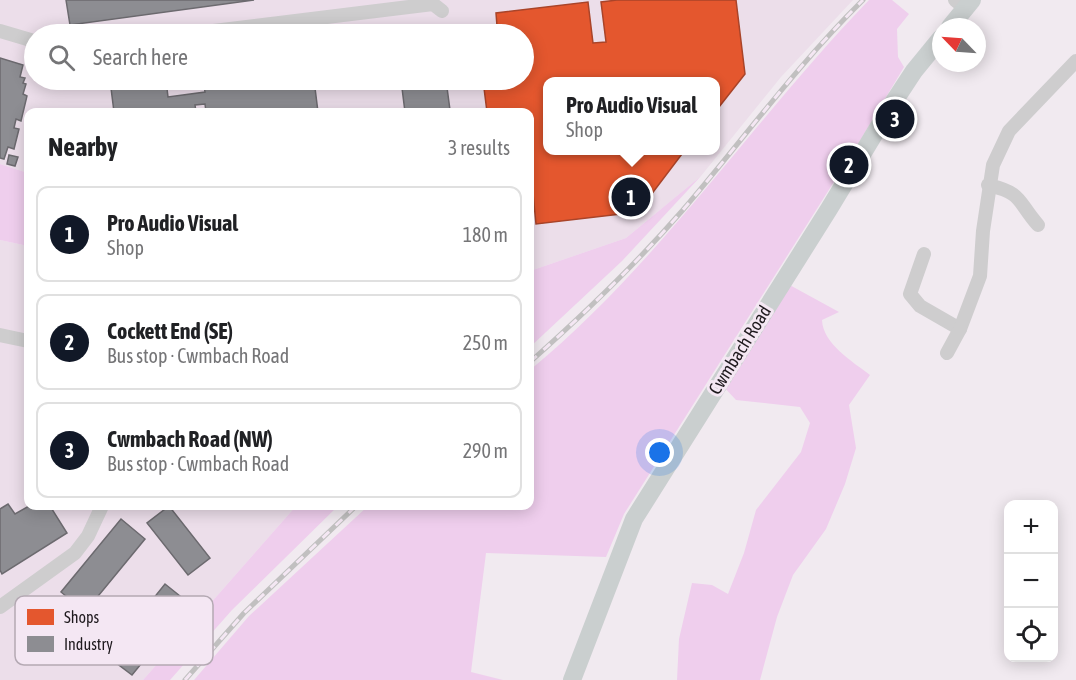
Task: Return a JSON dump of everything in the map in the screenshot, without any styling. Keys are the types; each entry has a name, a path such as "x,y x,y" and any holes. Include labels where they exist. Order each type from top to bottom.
{"main road":[{"path":"955,18 964,3"},
{"name":"Cwmbach Road","path":"572,680 634,519 893,103 932,49"}],"street":[{"path":"270,24 433,4 442,11"},
{"path":"0,31 24,38"},
{"path":"947,352 960,329 980,276 988,185 993,165 1009,131 1076,61"},
{"path":"988,185 1007,189 1021,198 1028,213 1038,225"},
{"path":"924,254 910,294 920,306 960,329"},
{"path":"0,335 24,340"},
{"path":"15,596 75,553 88,536 100,510"},
{"path":"0,607 15,596"}],"shaded area":[{"path":"0,0 853,0 781,77 720,152 720,77 543,77 543,155 718,155 701,176 626,238 534,270 534,108 24,108 24,172 0,164"},
{"path":"869,0 892,0 909,14 897,29 898,57 904,67 624,514 606,557 486,553 471,672 503,680 194,680 207,665 213,665 213,658 249,616 364,510 534,510 534,366 577,328 664,238 826,46"},
{"path":"0,164 24,172 24,245 0,240"},
{"path":"701,176 622,261 534,343 534,270 626,238"},
{"path":"0,240 24,245 24,510 292,510 213,600 213,596 15,596 15,665 156,665 143,680 0,680"},
{"path":"786,283 839,312 822,320 827,337 847,358 870,375 849,405 856,448 845,484 826,529 793,575 777,617 760,680 677,680 679,639 692,583 712,585 728,594 744,553 756,510 801,452 810,423 800,407 736,400 722,385"},
{"path":"292,510 334,510 213,631 213,600"},
{"path":"156,665 183,665 170,680 143,680"}],"building: Shops":[{"path":"736,0 745,74 720,106 720,77 543,77 543,155 681,155 638,212 536,224 534,108 486,108 484,90 534,90 534,24 497,24 496,13 588,2 593,43 606,42 601,2"}],"building: Industry":[{"path":"66,0 254,0 77,24 70,24"},
{"path":"0,58 23,65 20,77 24,78 23,94 27,96 21,121 16,119 14,128 19,129 14,149 8,147 4,159 0,158"},
{"path":"111,90 167,90 168,97 205,92 205,90 315,90 318,108 206,108 205,104 195,105 195,108 114,108"},
{"path":"402,90 447,90 450,108 404,108"},
{"path":"9,155 18,157 15,166 7,164"},
{"path":"8,504 15,514 24,509 53,510 67,533 2,574 0,570 0,509"},
{"path":"164,510 172,510 210,558 188,575 147,523"},
{"path":"121,519 145,539 98,596 66,596 61,592"},
{"path":"165,584 180,596 155,596"},
{"path":"119,665 140,665 132,675"}],"railway":[{"path":"534,358 609,289 646,251 815,51 863,0"},
{"path":"213,648 244,613 352,510"},
{"path":"185,680 198,665"}],"place":[{"name":"Cwmbach Road (NW)","path":"895,119"},
{"name":"Cockett End (SE)","path":"849,165"},
{"name":"Pro Audio Visual","path":"631,197"}]}
